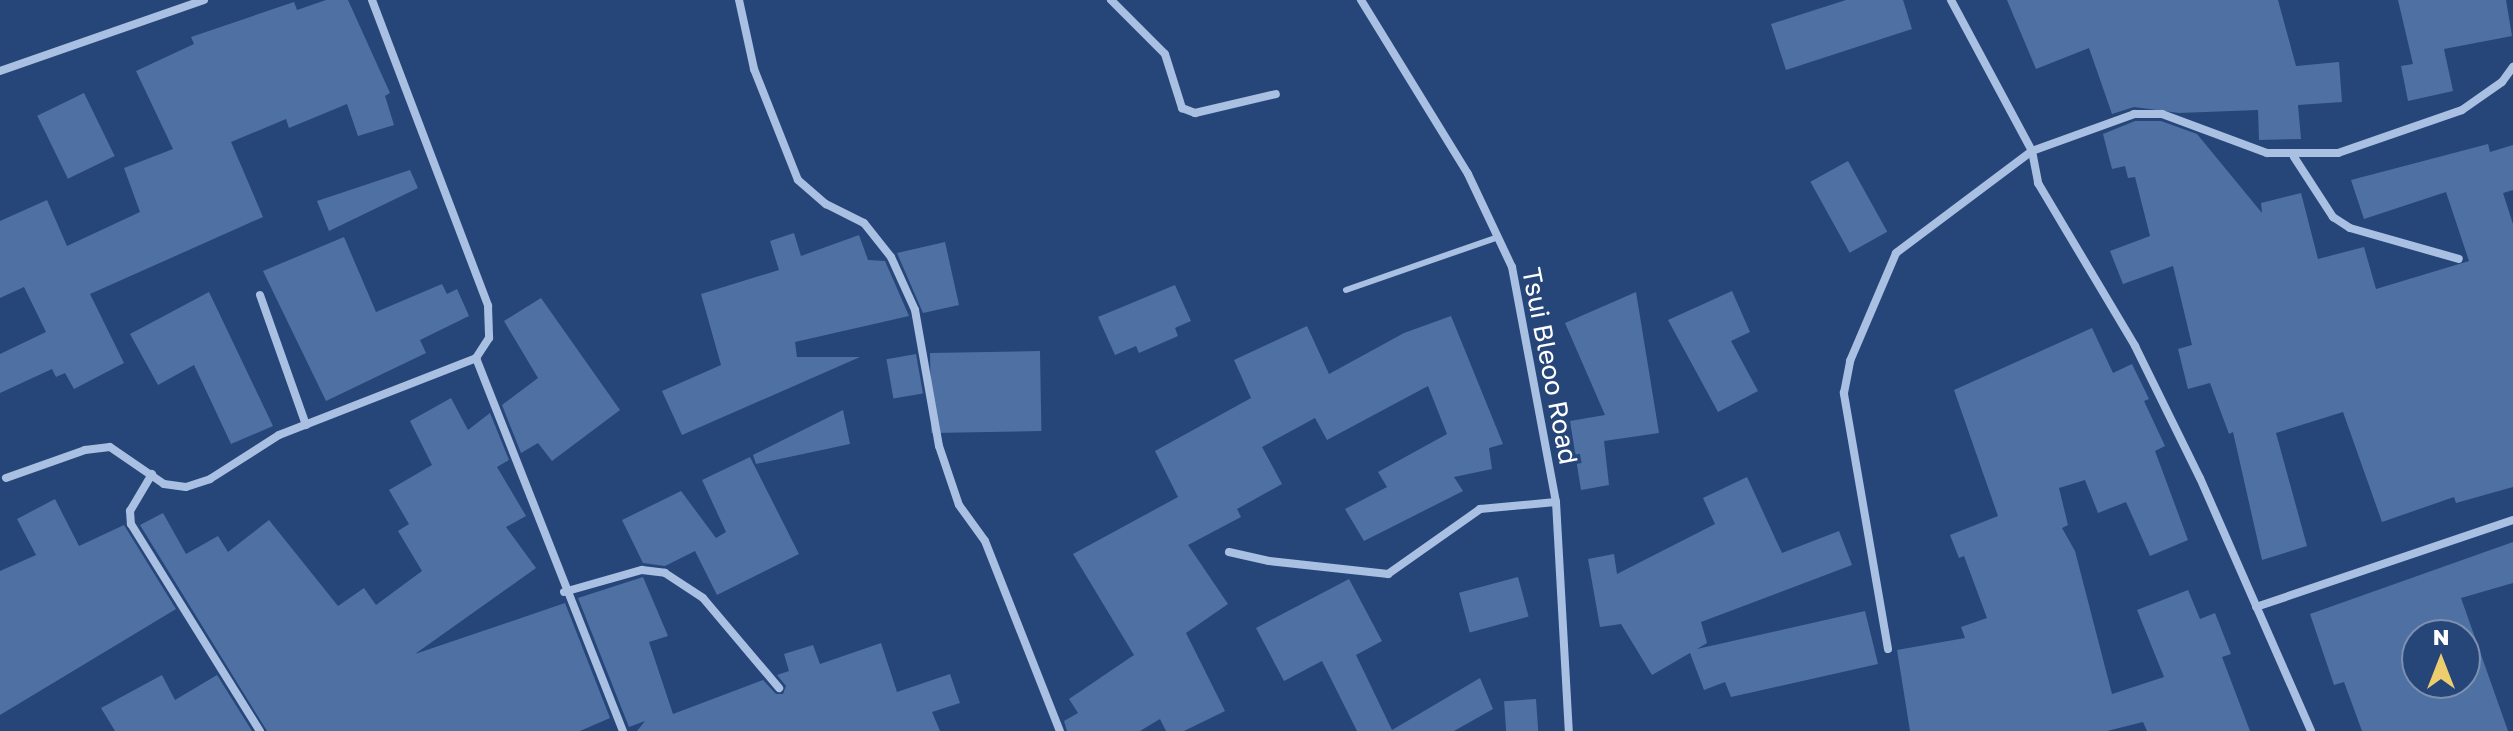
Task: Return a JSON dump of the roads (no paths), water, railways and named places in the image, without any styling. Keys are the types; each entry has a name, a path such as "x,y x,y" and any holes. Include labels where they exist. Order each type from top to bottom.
{"street":[{"path":"0,71 204,0"},
{"path":"6,478 85,450 110,447 164,484 186,487 306,425 476,358 489,338 488,306 372,0"},
{"path":"739,0 754,69 798,180 826,204 864,223 891,257 915,310 939,446 959,505 985,541 1060,731"},
{"path":"1111,0 1165,54 1182,108 1195,113 1276,94"},
{"name":"Tsui Bleoo Road","path":"1361,0 1468,174 1498,237 1518,295 1556,502 1569,731"},
{"path":"1951,0 2032,151 2038,183 2135,346 2311,731"},
{"path":"1888,649 1844,393 1850,361 1896,253 2032,151 2134,114 2162,114 2267,153 2294,157 2338,153 2462,110 2502,82 2513,67"},
{"path":"2294,157 2341,223 2459,259"},
{"path":"260,295 306,425"},
{"path":"476,358 564,592 623,731"},
{"path":"152,474 130,511 131,524 260,731"},
{"path":"1229,552 1283,563 1388,574 1407,565 1480,509 1556,502"},
{"path":"2256,607 2513,520"},
{"path":"564,592 642,570 665,573 703,598 779,688"}],"lane":[{"path":"1346,290 1498,237"}]}
